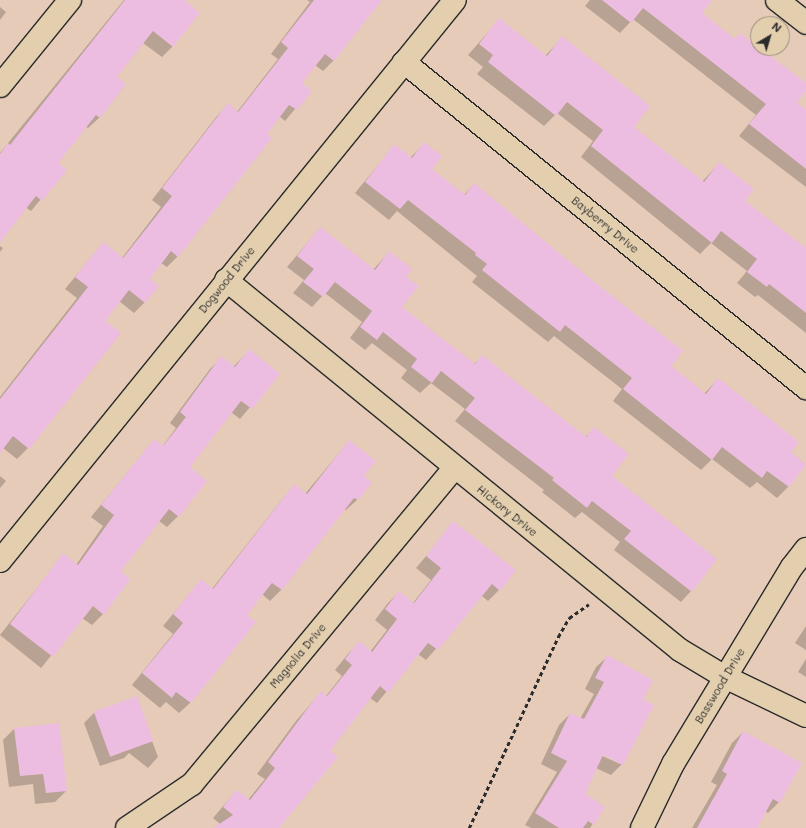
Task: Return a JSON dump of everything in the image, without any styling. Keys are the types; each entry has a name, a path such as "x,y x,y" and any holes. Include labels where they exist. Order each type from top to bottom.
{"street":[{"path":"0,86 70,0"},
{"name":"Dogwood Drive","path":"0,561 226,280 455,0"},
{"path":"777,0 806,23"},
{"name":"Bayberry Drive","path":"404,62 806,388"},
{"name":"Hickory Drive","path":"226,280 454,468 680,650 725,677 806,716"},
{"name":"Magnolia Drive","path":"127,828 192,784 454,468"},
{"name":"Basswood Drive","path":"642,828 673,764 792,567 806,549"}],"path":[{"path":"469,828 569,618 607,591"}],"building":[{"path":"125,0 184,0 200,13 173,47 153,31 117,77 126,84 100,118 96,115 58,163 67,170 42,201 36,196 0,242 0,154 8,143 10,145"},
{"path":"314,0 382,0 334,61 325,54 302,83 312,91 297,110 289,105 267,134 272,138 178,257 171,251 150,279 159,286 145,303 129,290 105,321 121,333 29,449 13,436 0,453 0,399 88,287 75,277 103,242 123,258 172,196 162,188 228,103 238,112 288,48 281,42"},
{"path":"602,0 712,0 702,13 735,39 740,33 750,41 750,56 770,56 806,83 806,91 797,102 806,110 806,169 749,124 766,104 643,8 631,23"},
{"path":"499,18 547,56 562,36 650,106 634,127 704,182 719,162 754,189 745,201 806,248 806,313 769,284 767,287 747,272 757,259 721,231 712,243 591,146 603,130 567,102 556,116 488,62 493,55 479,44"},
{"path":"424,142 442,156 432,169 465,195 474,183 598,285 683,351 671,366 706,394 718,378 799,442 791,452 806,465 789,487 767,471 762,478 722,447 712,460 623,389 632,378 565,325 560,332 482,270 487,264 475,255 476,253 408,200 400,209 365,182 394,144 412,158"},
{"path":"320,227 375,270 389,251 412,269 406,277 419,286 402,307 475,364 482,355 586,437 594,427 629,454 612,476 717,559 692,592 624,539 631,531 592,501 587,508 552,480 554,478 465,410 475,398 441,371 432,383 411,367 417,359 383,332 377,340 360,327 372,311 335,282 323,297 303,282 314,269 297,256"},
{"path":"249,349 280,374 252,409 241,401 190,467 207,481 179,517 169,509 121,571 130,579 104,615 93,606 53,657 10,624 63,553 78,565 114,515 101,505 154,439 163,446 186,417 180,412 221,356 235,367"},
{"path":"349,440 376,461 364,476 372,482 358,500 354,498 282,590 272,583 247,615 256,622 191,703 176,692 172,698 142,673 183,623 173,614 201,579 213,589 294,484 307,494"},
{"path":"453,521 516,570 500,591 492,584 438,650 428,643 388,693 380,686 330,751 338,757 279,828 213,828 233,815 223,807 236,790 250,800 275,768 268,762 321,691 327,696 352,665 345,659 359,641 372,652 397,619 385,609 399,591 414,603 441,568 426,556"},
{"path":"607,655 653,680 643,699 654,705 623,765 603,755 585,794 605,807 594,825 588,821 583,828 559,828 535,813 567,761 551,753 570,713 584,719 604,682 595,678"},
{"path":"137,696 153,741 110,757 94,712"},
{"path":"59,723 67,791 46,793 43,774 20,776 14,728"},
{"path":"743,731 802,763 780,803 773,799 757,828 697,828 727,774 722,771"}]}
